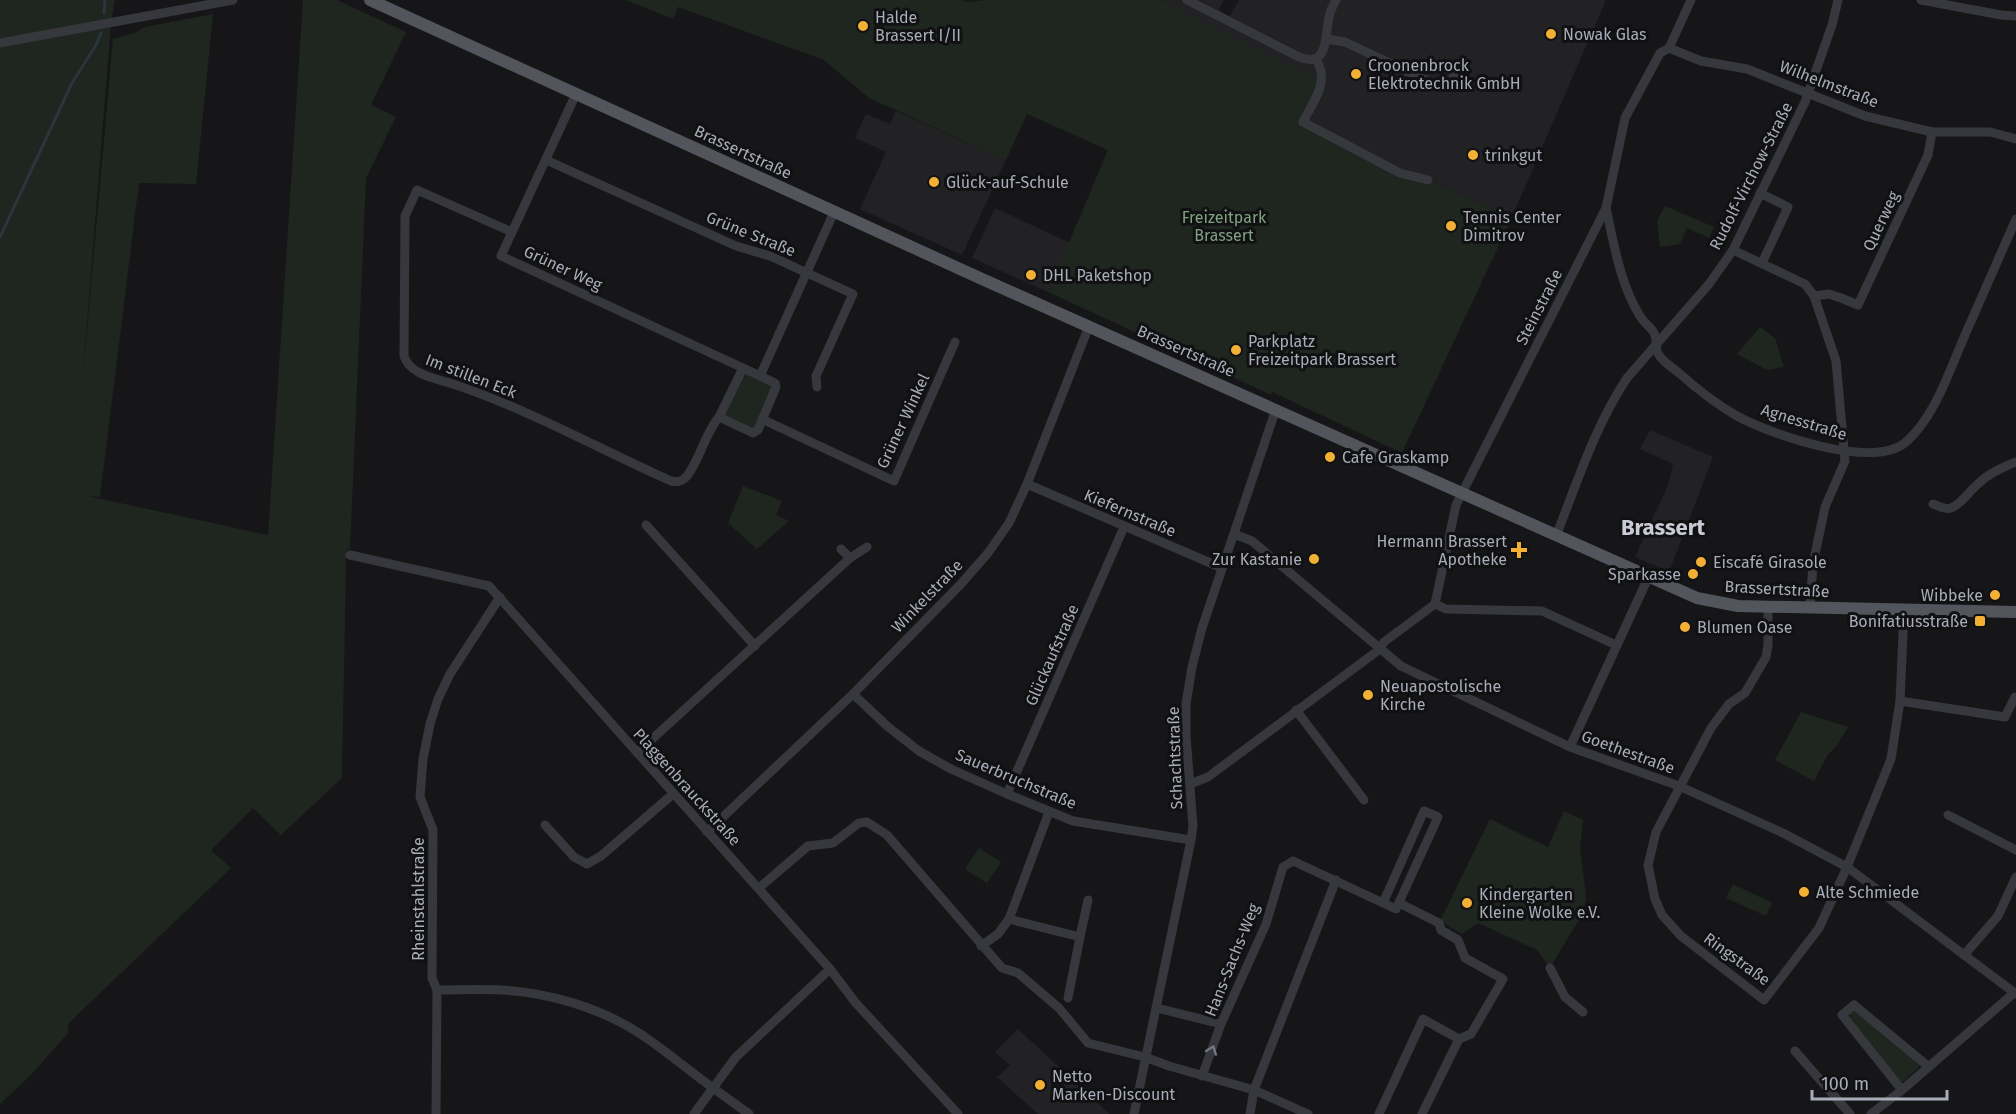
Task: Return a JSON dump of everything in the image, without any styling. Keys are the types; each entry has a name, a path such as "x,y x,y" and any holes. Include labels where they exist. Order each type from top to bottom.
{"main road":[{"name":"Brassertstraße","path":"370,0 834,212 1276,409 1462,495 1697,598 1738,606 2016,612"}],"street":[{"path":"0,43 233,0"},
{"path":"1187,0 1311,61 1322,52 1327,39 1329,16 1336,0"},
{"name":"Steinstraße","path":"1435,604 1456,505 1606,208 1625,118 1660,53 1669,48 1691,0"},
{"name":"Rudolf-Virchow-Straße","path":"1556,536 1584,465 1616,394 1627,378 1709,284 1733,250 1808,93 1832,25 1838,0"},
{"path":"1921,0 2016,16"},
{"path":"1327,39 1345,42 1434,84 1444,86 1449,84 1454,76 1450,67 1445,64 1438,63 1411,68 1396,66"},
{"name":"Wilhelmstraße","path":"1669,48 1701,62 1747,69 1865,116 1932,132 1990,132 2016,139"},
{"path":"1316,59 1322,69 1323,82 1303,122 1400,173 1428,180"},
{"name":"Grüner Weg","path":"576,94 501,256 760,376"},
{"name":"Querweg","path":"1814,296 1828,294 1858,305 1928,154 1932,132"},
{"name":"Grüne Straße","path":"546,160 736,246 770,256 853,294 816,376 817,387"},
{"name":"Im stillen Eck","path":"512,232 417,190 405,216 404,356 408,365 420,373 472,390 671,481 681,481 689,474 711,427 719,417"},
{"path":"1760,193 1788,207 1762,263"},
{"name":"Agnesstraße","path":"1606,208 1626,287 1640,317 1655,334 1659,356 1698,389 1739,417 1793,438 1856,453 1896,448 1919,428 1940,393 2016,219"},
{"path":"743,368 719,417 753,433 758,430 776,387 775,383 760,376 834,212"},
{"path":"1733,250 1805,284 1814,296 1836,361 1845,461 1825,507 1818,535 1810,607"},
{"name":"Winkelstraße","path":"707,832 853,694 988,554 1009,523 1027,484 1089,326"},
{"name":"Grüner Winkel","path":"762,419 894,481 955,342"},
{"name":"Schachtstraße","path":"1134,1114 1193,826 1186,736 1186,704 1192,667 1202,628 1276,409"},
{"path":"1933,504 1945,509 1950,508 1981,480 2000,468 2016,462"},
{"name":"Kiefernstraße","path":"1027,484 1222,568"},
{"path":"646,525 755,646"},
{"name":"Glückaufstraße","path":"1007,794 1124,527"},
{"name":"Goethestraße","path":"1234,534 1252,541 1401,666 1570,747 1679,786 1783,833 1847,867 2015,993"},
{"path":"637,753 850,558 867,547"},
{"path":"841,549 850,558"},
{"name":"Plaggenbrauckstraße","path":"350,555 489,586 759,888 830,969 855,1002 958,1114"},
{"path":"1570,747 1648,578"},
{"name":"Rheinstahlstraße","path":"436,1114 437,990 432,978 433,830 420,797 423,759 438,699 450,674 500,597"},
{"path":"1190,784 1208,777 1380,649 1384,642 1435,604 1446,609 1542,611 1616,645"},
{"name":"Ringstraße","path":"1768,607 1766,657 1746,693 1729,704 1711,728 1656,832 1648,865 1655,899 1662,915 1681,936 1764,1000 1819,928 1847,867 1891,759 1900,701 1904,610"},
{"name":"Sauerbruchstraße","path":"853,694 887,726 919,751 951,769 1007,794 1073,821 1191,840"},
{"path":"1900,701 2005,717 2015,697"},
{"path":"1296,710 1364,800"},
{"path":"545,825 574,858 587,864 601,856 673,794"},
{"path":"1383,903 1424,811 1438,817 1398,906"},
{"path":"981,946 998,934 1009,919 1049,812"},
{"path":"1948,815 2016,850"},
{"path":"759,888 812,845 833,843 859,823 867,822 887,835 1002,968 1018,973 1059,1008 1088,1042 1254,1090 1308,1114"},
{"name":"Hans-Sachs-Weg","path":"1202,1076 1221,1024 1266,924 1281,870 1293,861 1336,880"},
{"path":"1964,955 1998,916 2016,877"},
{"path":"1250,1114 1254,1090 1336,880 1383,903 1398,906 1439,923 1441,930 1458,940 1465,958 1503,979 1471,1034 1459,1039 1422,1114"},
{"path":"1068,998 1088,900"},
{"path":"1009,919 1080,937"},
{"path":"1550,968 1565,998 1583,1012"},
{"path":"694,1114 736,1057 830,969"},
{"path":"437,990 503,990 554,998 612,1018 639,1033 748,1114"},
{"path":"1872,1114 2015,993"},
{"path":"1902,1090 1842,1015 1854,1005 1929,1067"},
{"path":"1157,1008 1221,1024"},
{"path":"1379,1114 1423,1019 1459,1039"},
{"path":"1795,1051 1850,1114"}],"shaded area":[{"path":"1160,0 1224,0 1219,10 1230,16 1239,0 1606,0 1512,217 1428,180 1400,173 1303,122 1216,29"},
{"name":"Glück-auf-Schule","path":"896,111 1006,160 962,255 860,209 886,152 855,138 866,114 890,124"},
{"path":"995,208 1070,243 1048,292 972,258"},
{"path":"1650,430 1713,457 1669,572 1635,557 1668,485 1673,464 1640,449"},
{"path":"1018,1029 1109,1114 1038,1114 997,1077 1010,1065 995,1052"}],"green space":[{"path":"0,0 115,0 111,23 82,386 113,39 145,27 213,14 196,184 139,183 100,497 88,496 268,535 303,0 337,0 406,32 371,105 396,117 366,178 350,549 347,549 346,559 342,778 281,835 253,808 211,850 231,868 75,1017 68,1025 68,1033 31,1075 0,1104"},
{"name":"Freizeitpark Brassert","path":"626,0 962,0 968,2 985,0 1160,0 1323,82 1303,121 1400,173 1428,180 1512,217 1402,453 1048,292 1108,150 1027,114 1006,160 869,98 824,60 678,7 673,19"},
{"path":"1665,206 1714,227 1709,238 1687,228 1680,244 1660,247 1657,221"},
{"path":"1760,327 1775,338 1784,367 1767,370 1737,354"},
{"path":"747,374 771,385 773,389 756,427 752,429 725,417 724,412 742,375"},
{"path":"743,486 782,501 776,515 789,521 757,549 728,523"},
{"path":"1801,712 1848,727 1827,756 1814,781 1775,760"},
{"path":"1564,811 1583,820 1580,847 1586,896 1584,911 1550,968 1537,950 1478,923 1462,934 1440,921 1490,819 1548,847"},
{"path":"979,848 1001,862 987,883 965,869"},
{"path":"1733,884 1772,903 1766,916 1726,898"},
{"path":"1856,1011 1919,1064 1919,1067 1903,1082 1848,1019 1851,1013"}],"waterway":[{"path":"104,13 105,0"},
{"path":"0,237 72,83 101,33"}],"place":[{"name":"Halde Brassert I/II","path":"863,26"},
{"name":"Nowak Glas","path":"1551,34"},
{"name":"Croonenbrock Elektrotechnik GmbH","path":"1356,74"},
{"name":"trinkgut","path":"1473,155"},
{"name":"Glück-auf-Schule","path":"934,182"},
{"name":"Tennis Center Dimitrov","path":"1451,226"},
{"name":"DHL Paketshop","path":"1031,275"},
{"name":"Parkplatz Freizeitpark Brassert","path":"1236,350"},
{"name":"Cafe Graskamp","path":"1330,457"},
{"name":"Hermann Brassert Apotheke","path":"1519,550"},
{"name":"Zur Kastanie","path":"1314,559"},
{"name":"Eiscafé Girasole","path":"1701,562"},
{"name":"Sparkasse","path":"1693,574"},
{"name":"Wibbeke","path":"1995,595"},
{"name":"Bonifatiusstraße","path":"1980,621"},
{"name":"Blumen Oase","path":"1685,627"},
{"name":"Neuapostolische Kirche","path":"1368,695"},
{"name":"Alte Schmiede","path":"1804,892"},
{"name":"Kindergarten Kleine Wolke e.V.","path":"1467,903"},
{"name":"Netto Marken-Discount","path":"1040,1085"}],"district":[{"name":"Brassert","path":"1663,527"}]}
